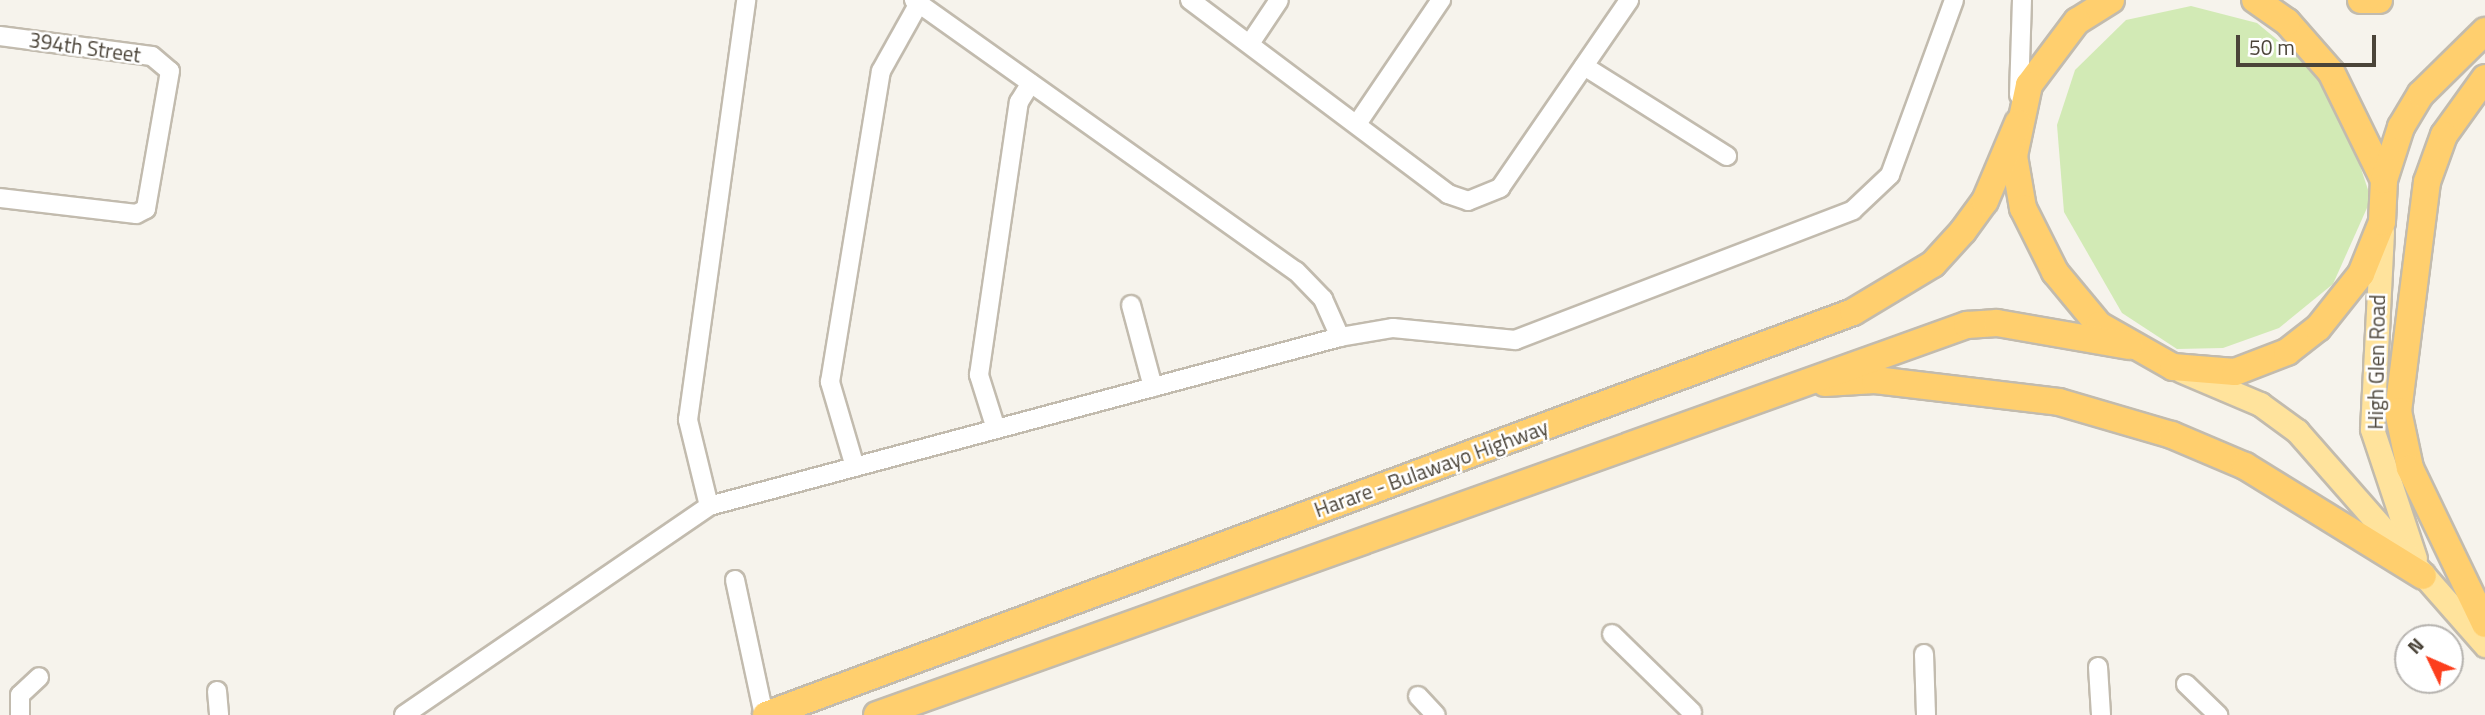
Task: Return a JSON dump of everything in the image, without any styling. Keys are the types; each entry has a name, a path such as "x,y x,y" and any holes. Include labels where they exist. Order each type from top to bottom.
{"highway":[{"name":"Harare - Bulawayo Highway","path":"765,715 1853,312 1933,264 1963,231 1985,201 2018,123 2029,85 2052,46 2077,21 2111,0"},
{"name":"Harare - Bulawayo Highway","path":"2255,0 2287,22 2331,72 2384,180"},
{"path":"2361,0 2379,0"},
{"name":"Harare - Bulawayo Highway","path":"2018,123 2014,156 2023,208 2076,300 2129,346 2173,368 2235,372 2287,352 2343,302 2382,222 2384,180 2401,127 2421,94 2485,31"},
{"path":"2485,78 2444,135 2427,182 2398,411 2410,468 2485,624"},
{"name":"Harare - Bulawayo Highway","path":"877,715 1797,384 1967,326 1997,323 2129,346"},
{"path":"1797,384 1875,380 1994,393 2059,402 2160,432 2245,466 2423,576"}],"main road":[{"name":"High Glen Road","path":"2382,222 2372,429 2389,494 2423,576"},
{"name":"High Glen Road","path":"2173,368 2260,404 2288,424 2485,645"}],"street":[{"path":"709,506 688,420 746,0"},
{"path":"1190,0 1251,42 1448,194 1468,201 1484,197 1500,188 1629,0"},
{"path":"1251,42 1279,0"},
{"path":"1357,124 1441,0"},
{"path":"404,715 709,506 1340,337 1393,328 1515,340 1853,210 1890,174 1954,0"},
{"path":"2018,123 2022,0"},
{"path":"855,467 830,382 881,71 917,2 1296,271 1323,299 1340,337"},
{"name":"394th Street","path":"0,36 152,56 170,71 146,209 136,214 0,198"},
{"path":"1584,66 1727,156"},
{"path":"996,429 979,375 1019,102 1031,83"},
{"path":"1131,305 1153,387"},
{"path":"735,580 765,715"},
{"path":"1612,634 1697,714"},
{"path":"1924,654 1926,715"},
{"path":"2098,667 2101,715"},
{"path":"20,715 20,695 39,677"},
{"path":"2186,684 2218,715"},
{"path":"217,691 219,715"},
{"path":"1418,696 1436,715"}],"green space":[{"path":"2191,6 2257,23 2311,68 2350,135 2371,199 2333,284 2279,328 2223,348 2177,349 2122,313 2064,212 2057,125 2075,70 2126,20"}]}
